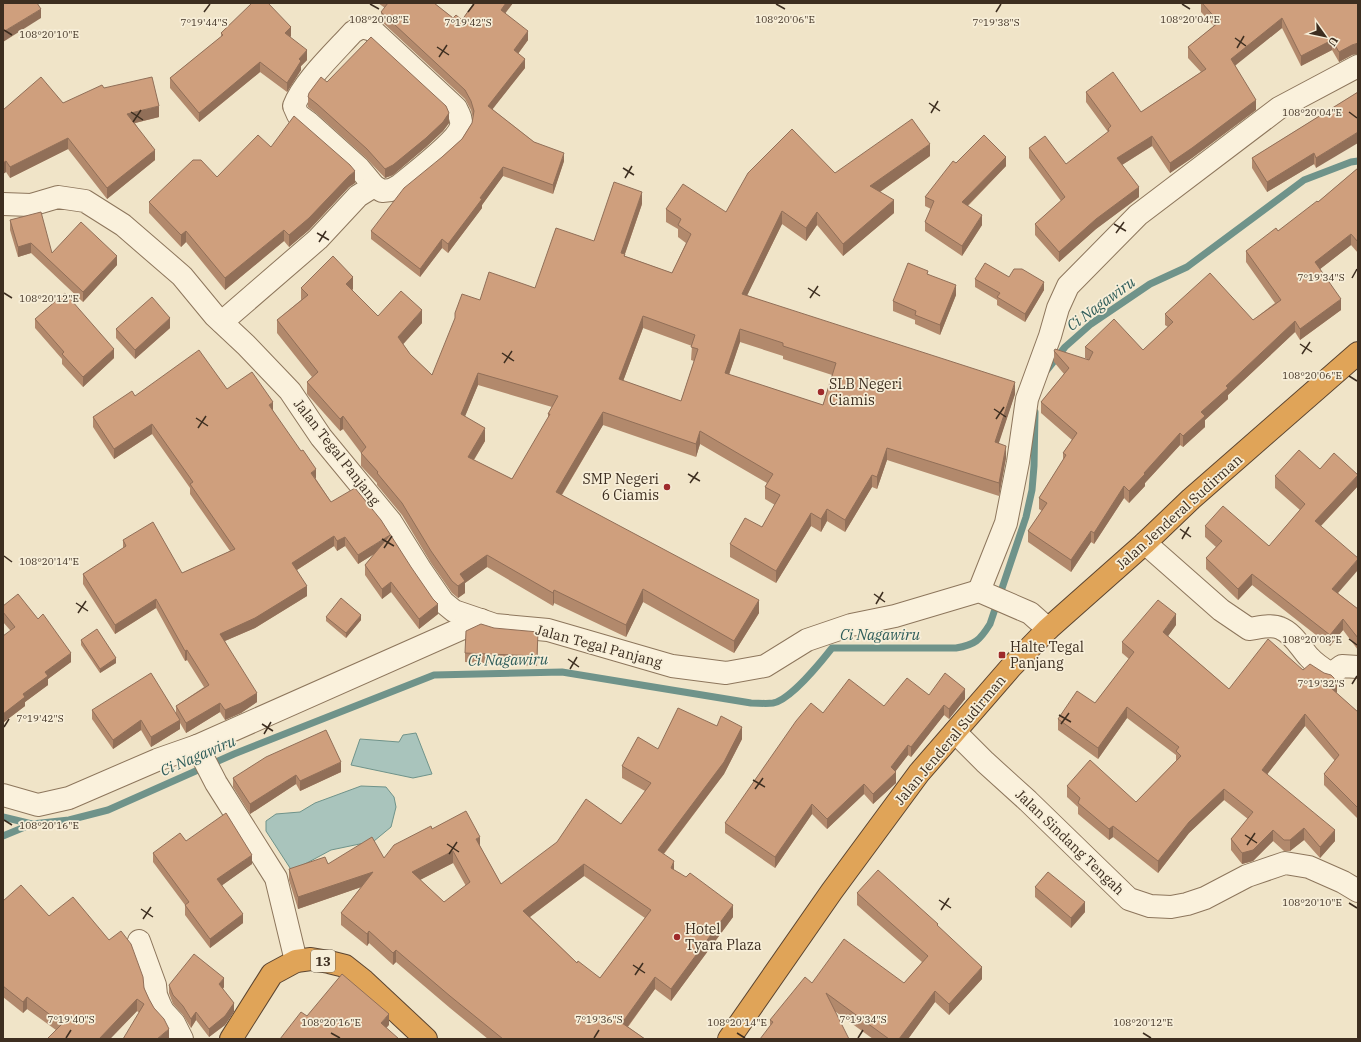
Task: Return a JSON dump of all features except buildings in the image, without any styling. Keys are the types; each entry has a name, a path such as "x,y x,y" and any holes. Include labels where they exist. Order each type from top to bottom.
{"highway":[{"name":"Jalan Jenderal Sudirman","path":"729,1039 832,891 919,773 1011,667 1048,629 1145,543 1191,499 1358,353"},
{"name":"13","path":"231,1039 272,974 296,960 311,959 345,966 368,985 426,1039"}],"street":[{"path":"362,27 372,30 456,108 461,118 461,127 451,141 400,185 391,190 382,191 374,186 359,168 298,115 294,106 297,98 307,83 353,32 362,27"},
{"path":"1048,629 1030,614 988,595 1006,523 1018,462 1026,398 1050,336 1058,308 1068,286 1138,215 1279,108 1358,66"},
{"path":"222,322 318,239 358,196 374,186"},
{"name":"Jalan Tegal Panjang","path":"3,204 31,205 58,197 85,201 123,225 182,276 222,322 246,344 290,391 322,437 392,522 421,570 443,602 454,611 495,625 548,630 672,666 726,673 765,666 807,640 851,625 988,595"},
{"path":"1145,543 1221,610 1249,629 1279,627 1290,633 1310,658 1322,669 1331,674 1342,666 1358,666"},
{"path":"3,795 38,805 69,798 157,760 199,750 480,620"},
{"name":"Jalan Sindang Tengah","path":"955,732 985,762 1028,800 1129,899 1150,906 1170,908 1205,898 1247,876 1284,863 1309,867 1343,882 1358,891"},
{"path":"199,750 216,783 276,878 296,960"},
{"path":"139,941 155,985 156,995 160,1005 174,1023 182,1039"}],"water":[{"path":"416,733 432,774 413,778 351,765 360,739 399,742 403,735"},
{"path":"361,786 386,787 394,797 396,807 391,827 374,841 331,850 292,871 266,831 266,821 276,814 300,812 315,803"}],"waterway":[{"name":"Ci Nagawiru","path":"1047,370 1065,347 1091,324 1150,284 1187,267 1304,180 1351,162 1358,161"},
{"name":"Ci Nagawiru","path":"3,817 32,824 69,820 108,810 234,754 434,675 562,672 751,703 773,703 788,695 796,688 813,671 832,648 956,648 968,645 980,638 990,624 1026,517 1032,490 1035,412"},
{"path":"3,836 32,824"}],"place":[{"name":"SLB Negeri Ciamis","path":"821,392"},
{"name":"SMP Negeri 6 Ciamis","path":"667,487"},
{"name":"Halte Tegal Panjang","path":"1002,655"},
{"name":"Hotel Tyara Plaza","path":"677,937"}]}
